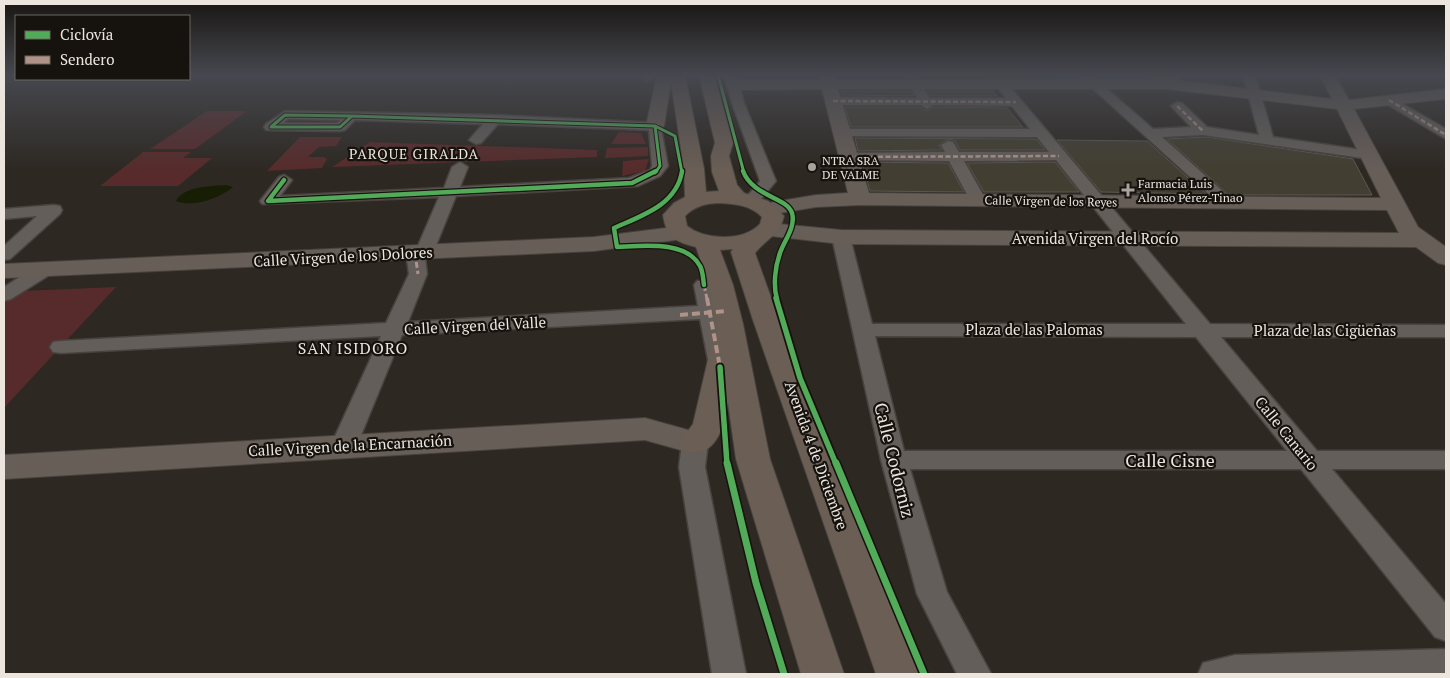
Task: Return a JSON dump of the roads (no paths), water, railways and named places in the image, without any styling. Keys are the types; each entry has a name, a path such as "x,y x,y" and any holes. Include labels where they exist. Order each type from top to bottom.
{"main road":[{"path":"654,107 654,126"},
{"path":"683,107 694,169 687,205 673,221 694,238 721,285 720,367 708,428 695,443"},
{"path":"715,107 724,142 720,156 722,172 727,187 756,215"},
{"path":"687,205 712,197 756,215"},
{"path":"694,238 756,215"},
{"name":"Avenida 4 de Diciembre","path":"756,215 743,252 766,320 898,674"},
{"path":"722,316 753,459 823,674"}],"street":[{"path":"739,107 768,181 756,215"},
{"path":"835,107 860,199"},
{"path":"928,107 978,200"},
{"name":"Calle Canario","path":"1020,107 1446,627"},
{"path":"1120,107 1228,203"},
{"path":"1178,107 1203,131"},
{"path":"1258,107 1267,140"},
{"path":"1345,107 1409,231 1446,258"},
{"path":"1400,107 1446,135"},
{"path":"284,180 268,201 632,183 655,173 660,166 654,126 495,119 352,116"},
{"path":"476,140 495,119"},
{"path":"1148,132 1203,131 1369,155"},
{"path":"842,133 1040,133"},
{"path":"848,157 1059,156"},
{"path":"344,445 394,329 419,260 460,167"},
{"name":"Calle Virgen de los Reyes","path":"756,215 816,201 860,199 1395,204"},
{"path":"568,243 615,234 687,205"},
{"path":"4,214 54,210 4,255"},
{"name":"Avenida Virgen del Rocío","path":"756,215 841,236 1421,240"},
{"name":"Calle Codorniz","path":"841,236 865,330 894,460 932,594 974,674"},
{"name":"Calle Virgen de los Dolores","path":"4,272 419,260 568,243 694,238"},
{"path":"4,295 44,270"},
{"path":"704,285 722,316"},
{"name":"Calle Virgen del Valle","path":"61,347 680,314 722,316"},
{"name":"Plaza de las Palomas","path":"865,330 1203,329"},
{"name":"Plaza de las Cigüeñas","path":"1203,329 1446,331"},
{"name":"Calle Virgen de la Encarnación","path":"4,467 344,445 645,429 695,443"},
{"path":"695,443 692,467 729,674"},
{"name":"Calle Cisne","path":"894,460 1446,460"},
{"path":"1215,674 1234,670 1446,664"}],"place":[{"name":"NTRA SRA DE VALME","path":"812,167"},
{"name":"Farmacia Luis Alonso Pérez-Tinao","path":"1128,190"}],"district":[{"name":"PARQUE GIRALDA","path":"414,153"},
{"name":"SAN ISIDORO","path":"353,348"}]}
